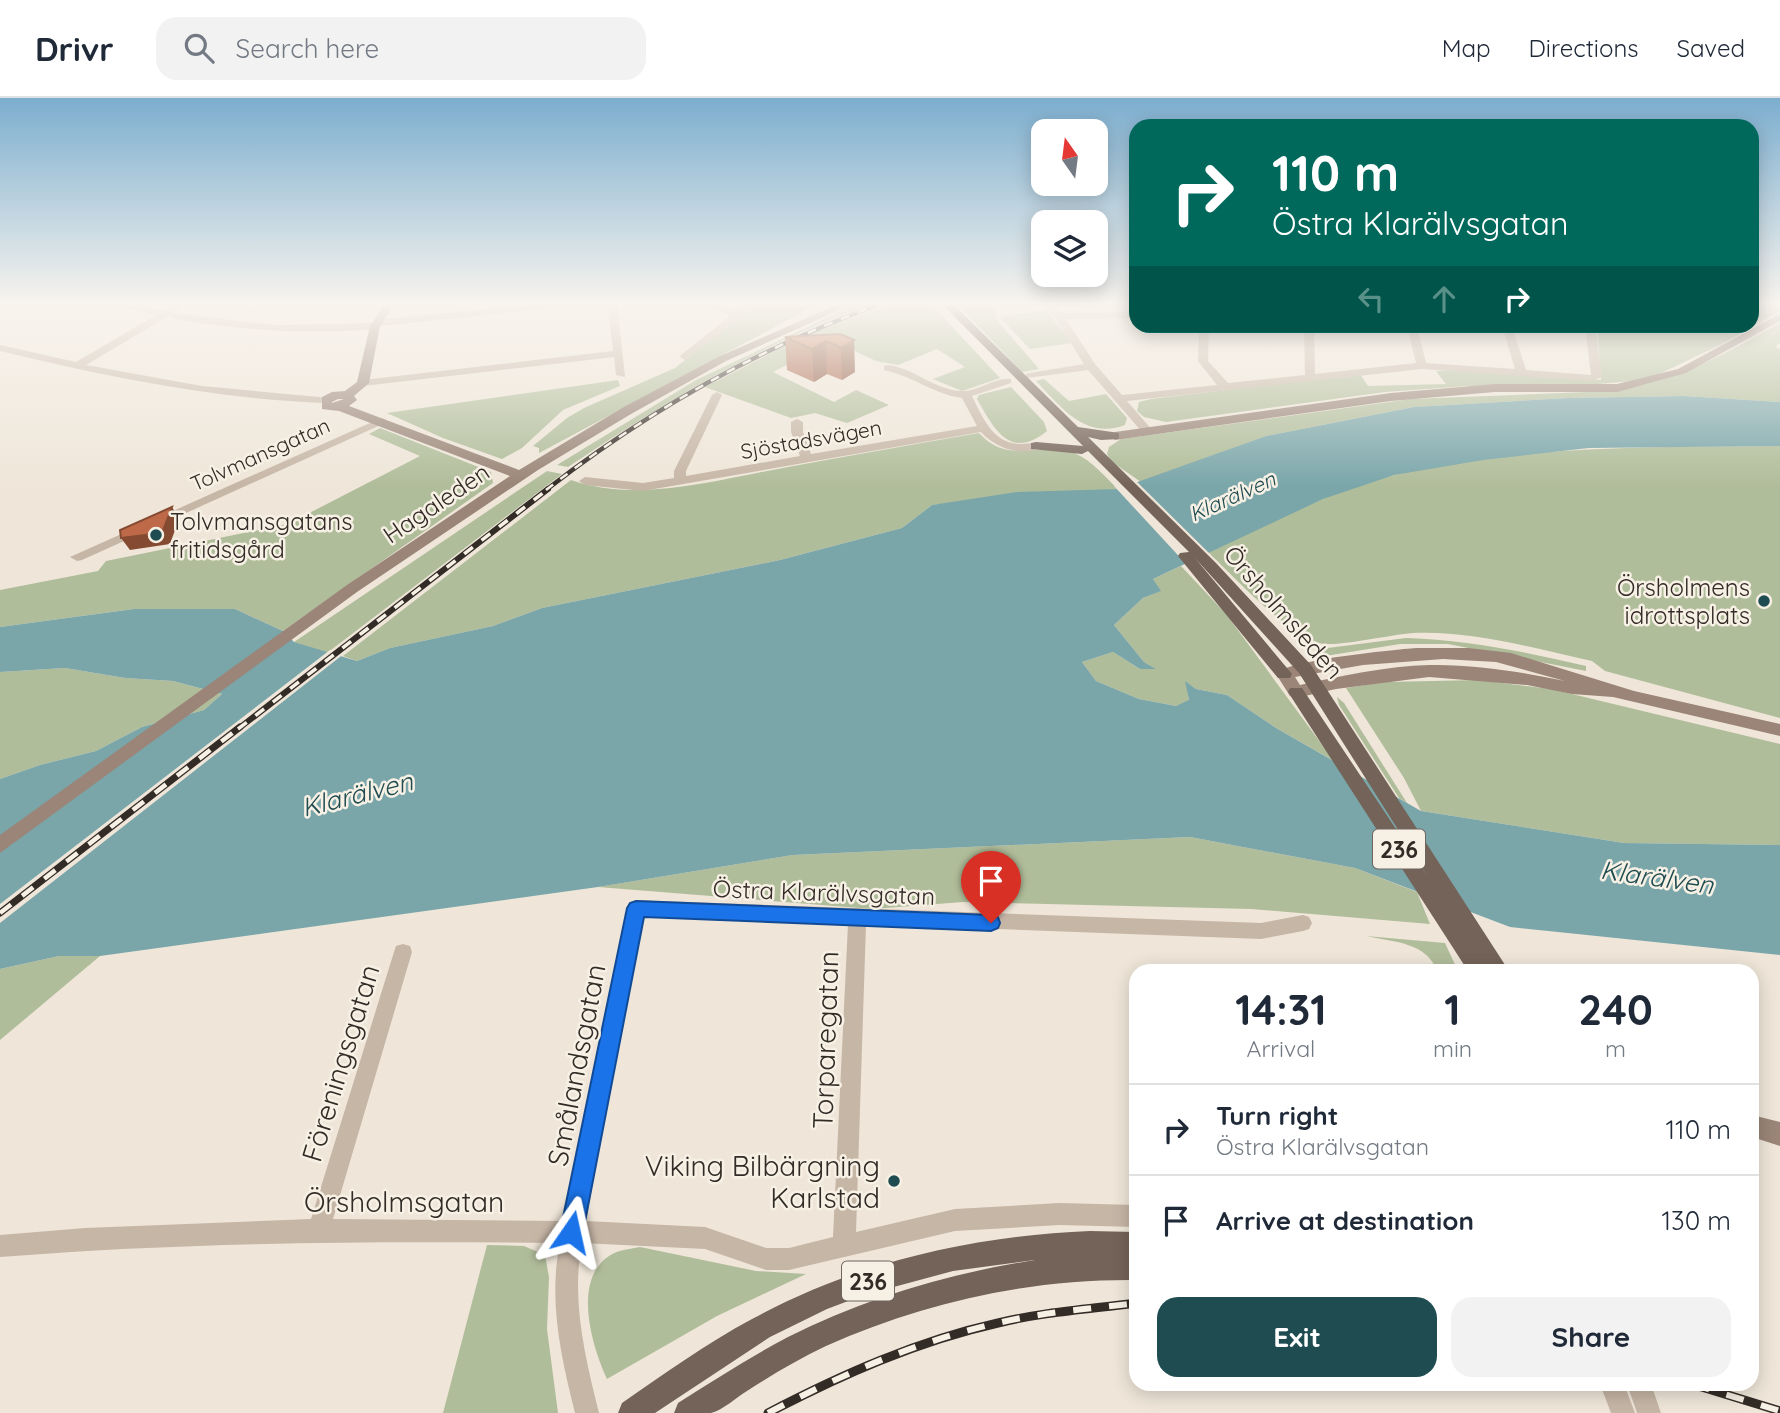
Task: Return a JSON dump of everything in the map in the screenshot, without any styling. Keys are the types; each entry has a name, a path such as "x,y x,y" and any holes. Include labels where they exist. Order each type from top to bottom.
{"main road":[{"name":"Örsholmsleden","path":"995,363 1082,450 1115,477 1305,669 1485,964"},
{"name":"Örsholmsleden","path":"1006,363 1101,458 1115,477"},
{"path":"1036,446 1054,435 1055,424"},
{"path":"1072,429 1115,436"},
{"path":"1101,458 1104,446 1115,436"},
{"path":"1036,446 1082,450"},
{"name":"Örsholmsleden","path":"1204,567 1284,674"},
{"name":"Örsholmsleden","path":"1296,692 1485,964"},
{"name":"236","path":"632,1413 731,1345 779,1318 824,1297 883,1276 983,1253 1026,1247 1129,1244"},
{"name":"236","path":"688,1413 791,1351 834,1329 893,1307 989,1280 1033,1272 1129,1267"}],"street":[{"path":"66,363 199,390 268,398 326,400 336,395 381,421 522,476"},
{"path":"77,366 82,363"},
{"path":"345,401 363,383 367,363"},
{"path":"363,383 531,363"},
{"path":"620,363 621,375"},
{"name":"Hagaleden","path":"0,845 336,601 522,476 643,403 717,363"},
{"path":"1089,363 1147,430"},
{"path":"1205,363 1225,387"},
{"path":"1310,363 1310,376"},
{"path":"1519,363 1521,371"},
{"path":"1121,398 1422,366 1597,377 1595,363"},
{"path":"1115,436 1391,397 1495,388 1617,388 1682,371 1696,363"},
{"path":"1030,376 1091,366"},
{"path":"888,368 896,369 948,393 966,395 1007,381"},
{"path":"680,482 680,471 717,395"},
{"path":"966,395 982,428 1000,444 1017,448 1036,446"},
{"name":"Tolvmansgatan","path":"77,556 381,421"},
{"path":"797,422 797,432 807,460"},
{"name":"Sjöstadsvägen","path":"586,481 643,487 982,428"},
{"path":"1284,674 1415,653 1496,657 1555,670 1614,691 1780,730"},
{"path":"1296,692 1429,671 1527,679 1572,688 1614,691"},
{"name":"Örsholmsleden","path":"1284,674 1296,692"},
{"name":"Östra Klarälvsgatan","path":"636,908 858,918 1256,930 1303,923"},
{"name":"Smålandsgatan","path":"587,1413 570,1344 566,1267 636,908"},
{"name":"Torparegatan","path":"844,1248 858,918"},
{"name":"Föreningsgatan","path":"319,1230 403,953"},
{"path":"1759,1128 1780,1134"},
{"name":"Örsholmsgatan","path":"0,1246 85,1239 319,1230 660,1233 705,1238 766,1259 789,1259 955,1220 1060,1214 1129,1216"},
{"path":"1615,1391 1623,1413"},
{"path":"1641,1391 1649,1413"}],"green space":[{"path":"681,363 707,363 539,453 539,448 533,446 567,418 584,408"},
{"path":"731,363 739,363 642,419 568,467 557,465 696,380"},
{"path":"751,363 790,363 773,372 834,402 856,390 889,405 847,423 815,413 791,418 705,387"},
{"path":"959,363 986,363 1000,378 962,391 933,379 965,367"},
{"path":"1014,363 1034,363 1039,369 1022,372"},
{"path":"1600,363 1681,363 1655,376 1633,381 1467,386 1385,392 1166,422 1144,417 1137,411 1139,402 1151,399 1360,374 1368,386 1446,384 1436,371 1466,370 1601,380"},
{"path":"1780,363 1780,402 1684,396 1567,398 1414,407 1266,436 1141,482 1112,462 1107,454 1109,447 1121,439 1411,399 1611,391 1656,381 1699,365"},
{"path":"1044,379 1069,401 1106,394 1127,418 1125,425 1098,428 1086,425 1065,410 1036,381"},
{"path":"618,380 620,386 563,410 522,448 502,459 443,438 387,413"},
{"path":"1011,387 1044,422 1047,431 1023,443 1004,438 977,399 979,395"},
{"path":"380,428 491,472 493,483 283,631 235,609 134,609 0,627 0,590 98,571 106,561 288,524 420,456 369,434"},
{"path":"979,433 1001,448 1071,452 1084,458 1118,489 932,505 902,528 780,560 542,608 493,626 390,648 357,661 343,656 571,480 624,490 680,487"},
{"path":"1780,446 1780,718 1605,671 1592,661 1481,638 1414,633 1337,644 1319,643 1291,628 1276,616 1208,552 1346,490 1394,475 1441,465 1586,450"},
{"path":"547,471 562,474 327,653 294,642"},
{"path":"1181,566 1226,614 1334,761 1276,728 1227,695 1196,689 1186,682 1189,701 1176,706 1139,699 1096,681 1082,662 1113,652 1140,669 1154,668 1144,662 1114,625 1143,598 1160,591 1153,579"},
{"path":"1406,638 1452,641 1519,652 1586,666 1586,671 1448,644 1400,644 1319,657 1320,649"},
{"path":"65,668 125,678 173,681 222,694 204,710 142,727 96,751 40,765 0,779 0,672"},
{"path":"1478,680 1551,689 1780,744 1780,845 1624,843 1421,811 1404,778 1346,688 1386,682"},
{"path":"1337,697 1344,703 1407,803 1399,798 1339,705"},
{"path":"1190,837 1355,868 1417,892 1430,924 1251,909 963,902 872,909 598,887 793,855"},
{"path":"1366,936 1445,943 1455,964 1434,964 1417,949"},
{"path":"59,956 100,956 0,1040 0,969"},
{"path":"487,1245 524,1246 545,1255 549,1277 547,1329 558,1413 443,1413"},
{"path":"640,1247 756,1271 806,1274 717,1316 607,1379 596,1350 588,1314 591,1281 598,1267 609,1256"}],"water":[{"name":"Klarälven","path":"1684,396 1780,402 1780,446 1589,448 1483,460 1394,475 1323,499 1153,579 1161,591 1143,598 1114,625 1144,662 1156,669 1140,669 1113,652 1082,662 1096,681 1139,699 1176,706 1189,700 1185,681 1196,689 1227,695 1276,728 1421,811 1624,843 1780,845 1780,955 1510,927 1355,868 1190,837 793,855 598,887 100,956 59,956 0,969 0,779 40,765 96,751 142,727 204,710 222,694 173,681 125,678 65,668 0,672 0,627 134,609 235,609 283,631 294,642 357,661 390,648 493,626 542,608 780,560 902,528 932,505 1017,492 1118,489 1266,436 1414,407 1567,398"}],"pier":[{"path":"1135,480 1211,555 1188,566 1114,486"},
{"path":"330,650 345,653 0,923 0,904"}],"building":[{"path":"172,507 162,533 121,538 120,530"}],"railway":[{"path":"546,490 625,433 708,382 744,363"},
{"path":"238,729 548,489"},
{"path":"0,913 240,727"},
{"path":"768,1413 823,1385 938,1339 1032,1316 1129,1304"},
{"path":"1715,1391 1780,1411"}],"place":[{"name":"Tolvmansgatans fritidsgård","path":"156,535"},
{"name":"Örsholmens idrottsplats","path":"1764,601"},
{"name":"Viking Bilbärgning Karlstad","path":"894,1181"}],"route":[{"path":"571,1232 636,908 991,923"}]}
